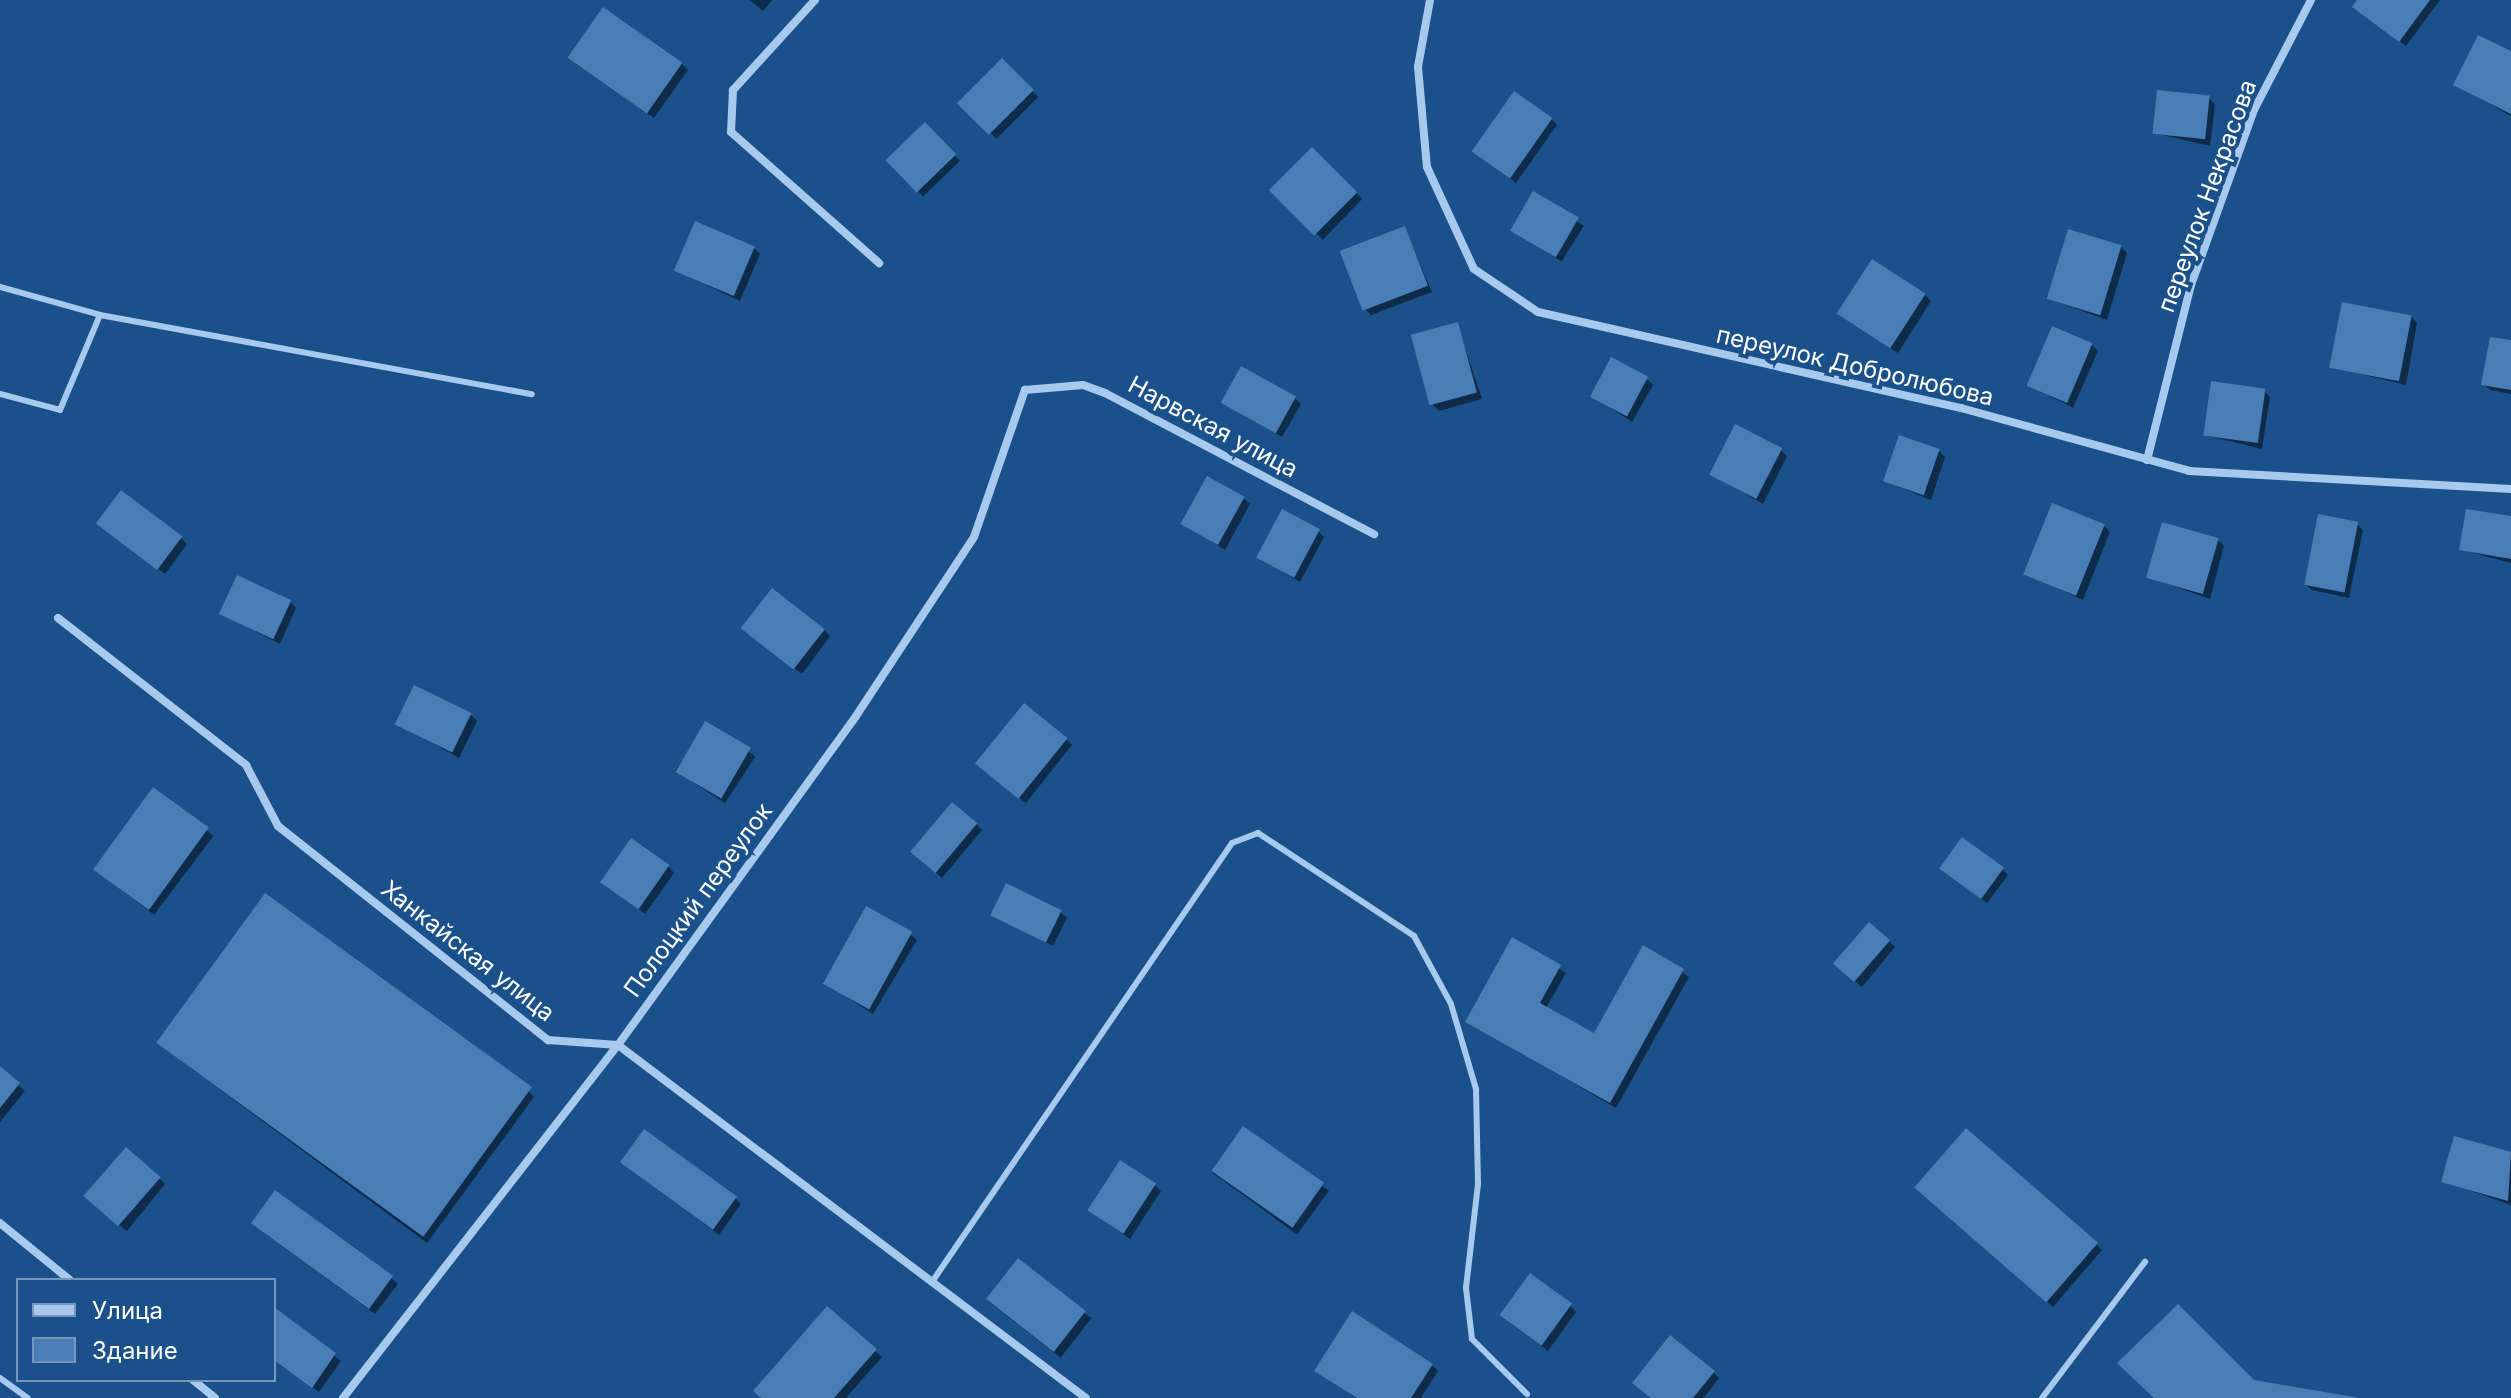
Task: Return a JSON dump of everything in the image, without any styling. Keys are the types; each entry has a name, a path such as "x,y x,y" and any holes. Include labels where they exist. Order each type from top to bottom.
{"street":[{"path":"815,0 733,90 731,132 742,149 879,263"},
{"name":"переулок Некрасова","path":"2147,460 2196,271 2254,110 2311,0"},
{"name":"переулок Добролюбова","path":"1428,4 1418,117 1427,167 1474,269 1538,312 1961,408 2189,471 2511,489"},
{"name":"Нарвская улица","path":"1025,390 1083,385 1105,393 1374,534"},
{"name":"Полоцкий переулок","path":"343,1398 618,1045 856,716 974,537 1025,390"},
{"name":"Ханкайская улица","path":"58,618 246,765 278,826 548,1040 618,1045"},
{"path":"618,1045 934,1279 1086,1398"},
{"path":"0,1223 68,1278"},
{"path":"195,1382 215,1398"}],"lane":[{"path":"0,287 100,315 532,394"},
{"path":"0,394 60,410 100,315"},
{"path":"934,1279 1232,843 1258,833 1414,936 1451,1004 1476,1089 1478,1184 1466,1288 1472,1339 1527,1394"},
{"path":"2042,1398 2145,1262"},
{"path":"0,1378 28,1398"}],"building":[{"path":"2357,0 2430,0 2399,42 2352,7"},
{"path":"603,7 682,63 647,113 567,58"},
{"path":"2478,35 2511,51 2511,114 2453,85"},
{"path":"1002,58 1034,90 989,135 957,103"},
{"path":"2157,90 2210,96 2205,139 2152,134"},
{"path":"1514,91 1553,118 1510,179 1472,152"},
{"path":"925,122 956,154 917,193 885,160"},
{"path":"1312,147 1357,192 1314,235 1269,190"},
{"path":"1533,191 1579,218 1556,257 1510,231"},
{"path":"695,221 755,246 734,296 674,271"},
{"path":"1405,226 1428,286 1363,311 1340,251"},
{"path":"2068,229 2122,245 2100,315 2047,299"},
{"path":"1872,259 1926,294 1890,348 1837,314"},
{"path":"2342,302 2412,316 2399,381 2329,368"},
{"path":"1458,322 1477,393 1430,405 1411,335"},
{"path":"2052,326 2093,343 2067,403 2027,386"},
{"path":"2490,337 2511,340 2511,390 2481,385"},
{"path":"1611,357 1648,377 1627,416 1590,397"},
{"path":"1241,366 1296,397 1276,433 1221,403"},
{"path":"2211,381 2265,389 2258,443 2203,435"},
{"path":"1735,424 1782,448 1756,499 1709,475"},
{"path":"1899,435 1940,449 1924,495 1883,481"},
{"path":"1207,476 1245,497 1218,545 1180,524"},
{"path":"121,490 182,536 157,570 96,524"},
{"path":"2052,503 2105,524 2076,596 2023,574"},
{"path":"1282,509 1320,529 1294,578 1256,558"},
{"path":"2466,509 2511,516 2511,559 2459,550"},
{"path":"2318,514 2358,522 2345,593 2304,585"},
{"path":"2162,522 2219,538 2203,594 2146,578"},
{"path":"237,575 291,600 273,639 219,614"},
{"path":"772,588 825,629 793,669 741,628"},
{"path":"414,685 472,713 452,753 395,725"},
{"path":"1024,703 1068,738 1018,799 975,764"},
{"path":"705,721 751,748 721,799 676,772"},
{"path":"153,787 209,828 149,910 93,870"},
{"path":"952,802 977,823 935,873 910,852"},
{"path":"1962,837 2004,868 1981,899 1939,869"},
{"path":"631,838 670,865 639,909 600,882"},
{"path":"1006,883 1062,910 1046,943 990,915"},
{"path":"265,893 532,1087 423,1237 156,1043"},
{"path":"866,906 912,932 869,1010 823,984"},
{"path":"1869,922 1890,940 1854,982 1833,964"},
{"path":"1512,937 1561,965 1540,1003 1594,1033 1643,945 1684,969 1610,1103 1465,1022"},
{"path":"0,1066 20,1083 0,1108"},
{"path":"1243,1126 1324,1183 1293,1228 1211,1171"},
{"path":"1966,1128 2098,1243 2046,1302 1914,1188"},
{"path":"644,1129 737,1197 713,1230 620,1162"},
{"path":"2454,1136 2511,1152 2508,1201 2441,1182"},
{"path":"126,1147 161,1177 118,1226 83,1196"},
{"path":"1120,1160 1156,1183 1123,1234 1087,1210"},
{"path":"275,1190 393,1276 369,1309 251,1223"},
{"path":"1018,1258 1086,1311 1054,1352 986,1299"},
{"path":"1530,1273 1572,1304 1542,1346 1499,1315"},
{"path":"2178,1304 2254,1380 2360,1398 2154,1398 2117,1363"},
{"path":"827,1306 877,1349 834,1398 761,1398 753,1391"},
{"path":"276,1308 336,1353 312,1388 276,1361"},
{"path":"1352,1311 1433,1364 1411,1398 1357,1398 1314,1371"},
{"path":"1670,1335 1715,1371 1693,1398 1651,1398 1632,1383"}]}
